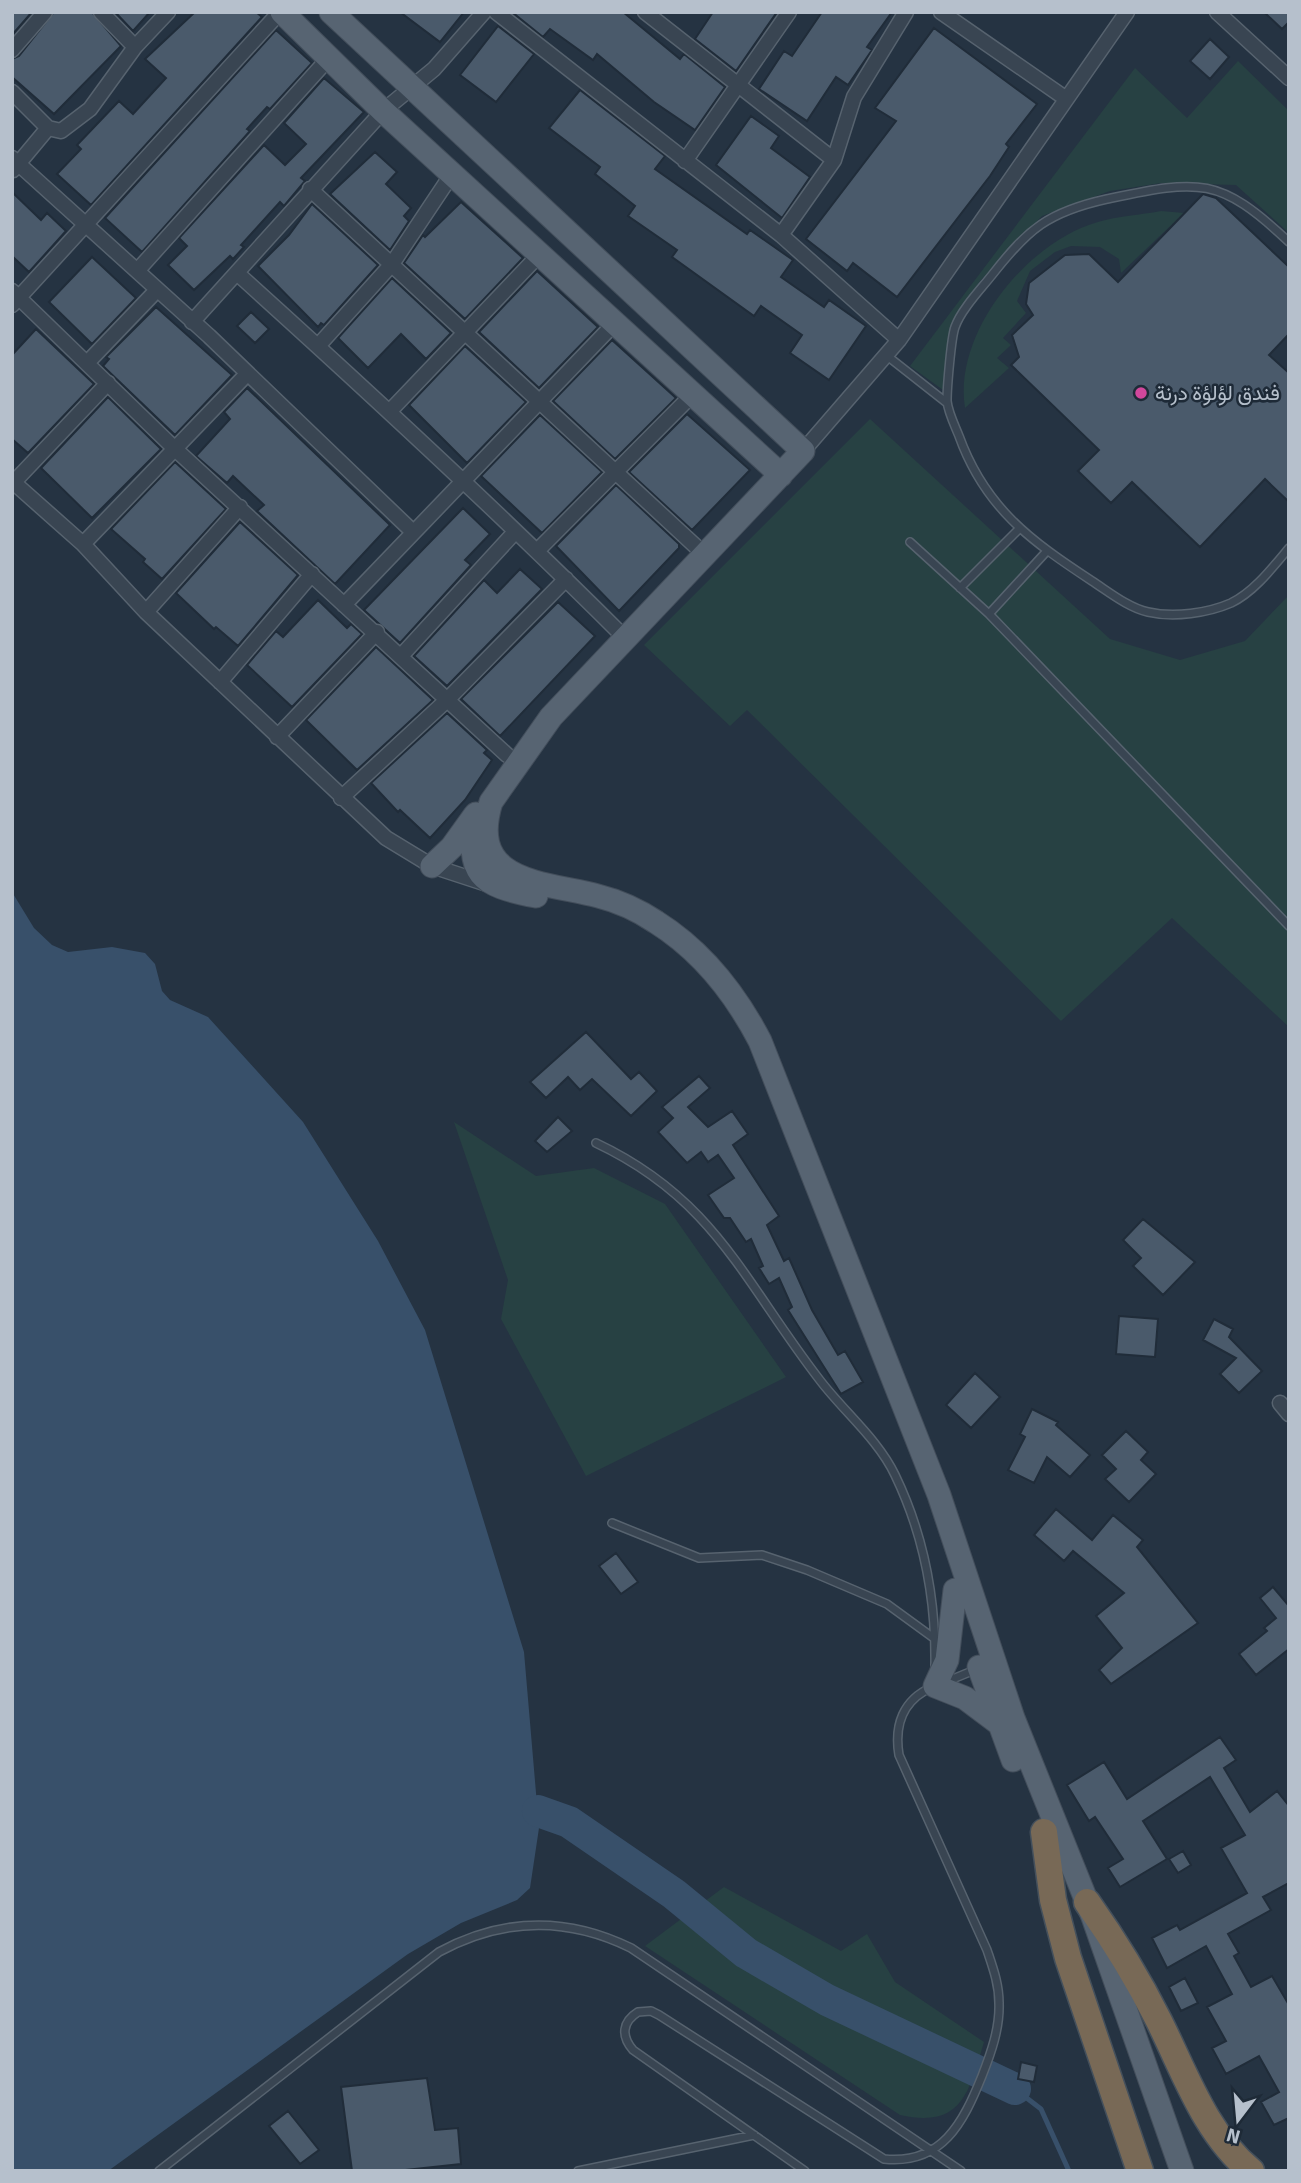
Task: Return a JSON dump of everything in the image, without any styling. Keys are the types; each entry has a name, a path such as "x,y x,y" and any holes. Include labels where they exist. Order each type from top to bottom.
{"highway":[{"path":"1044,1832 1053,1900 1068,1958 1140,2171"},
{"path":"1087,1902 1128,1964 1194,2094 1231,2151 1251,2171"}],"main road":[{"path":"281,12 383,111 782,475"},
{"path":"331,12 803,451 551,717 508,755 488,781 476,812 452,847 432,866"},
{"path":"507,885 488,838 487,813 497,791 551,717"},
{"path":"476,812 473,856 479,873 507,885 609,911 643,926 698,970 733,1014 752,1049 838,1277 928,1497 979,1668 998,1722 1081,1921 1172,2161"},
{"path":"507,885 611,900 656,922 715,972 747,1016 771,1065 939,1495 1013,1718 1087,1902 1172,2161"},
{"path":"955,1590 947,1660 935,1686 965,1698 998,1722"}],"street":[{"path":"12,50 45,12"},
{"path":"101,12 135,47"},
{"path":"12,92 48,128 61,131 90,109 135,47 168,12"},
{"path":"281,12 87,226 15,298 508,755"},
{"path":"192,322 383,111 411,85 434,69 484,12"},
{"path":"496,12 781,235 899,340"},
{"path":"645,12 834,160"},
{"path":"685,161 789,12"},
{"path":"781,235 834,160 854,97 906,12"},
{"path":"942,12 1065,98"},
{"path":"803,451 899,340 1127,12"},
{"path":"1217,12 1289,78"},
{"path":"137,271 328,60"},
{"path":"48,128 14,165 137,271 412,531"},
{"path":"318,346 392,264 453,174"},
{"path":"310,189 704,554"},
{"path":"390,411 463,331 539,255"},
{"path":"238,274 465,480 514,533 537,551 625,638"},
{"path":"87,363 157,290"},
{"path":"344,605 412,531 542,402 614,324"},
{"path":"83,544 173,447 247,373"},
{"path":"108,383 13,482 83,544 146,612 386,838 432,866 507,885"},
{"path":"537,551 692,395"},
{"path":"146,612 240,507"},
{"path":"401,656 514,533"},
{"path":"219,682 312,574"},
{"path":"341,798 447,701 566,579"},
{"path":"277,737 377,632"}],"lane":[{"path":"1289,243 1257,212 1220,190 1203,186 1165,187 1073,206 1023,236 955,327 947,403 968,460 993,499 1019,529 1046,552 1114,596 1147,612 1181,614 1210,610 1234,602 1262,579 1289,548"},
{"path":"886,355 947,403"},
{"path":"960,588 1019,529"},
{"path":"911,542 989,614 1289,926"},
{"path":"989,614 1046,552"},
{"path":"596,1143 661,1180 707,1223 819,1380 880,1451 894,1472 919,1538 931,1591 935,1686"},
{"path":"612,1523 699,1558 762,1555 807,1570 887,1604 935,1639"},
{"path":"805,2171 633,2050 625,2037 628,2019 643,2011 659,2015 884,2159 911,2159 932,2151 958,2126 970,2107 991,2052 1000,2006 998,1981 987,1950 902,1765 897,1745 899,1721 912,1698 979,1668"},
{"path":"159,2171 439,1952 497,1928 537,1924 585,1930 631,1948 961,2171"},
{"path":"578,2171 754,2135"}],"green space":[{"path":"1238,61 1289,111 1289,233 1236,185 1161,183 1110,191 1042,216 980,281 952,322 943,390 910,366 1135,68 1187,118"},
{"path":"1161,211 1184,213 1121,273 1119,259 1100,247 1071,246 1055,252 1030,271 1017,301 1026,313 1003,338 1011,345 997,358 1009,368 965,408 964,379 971,350 983,321 1000,294 1022,270 1046,249 1071,233 1106,220"},
{"path":"870,419 1110,639 1180,660 1245,641 1289,595 1289,1027 1172,918 1061,1021 747,710 730,726 644,645"},
{"path":"454,1122 536,1176 594,1168 665,1204 786,1377 586,1476 501,1319 508,1280"},
{"path":"724,1887 841,1951 867,1934 895,1982 984,2042 967,2091 960,2102 937,2117 900,2115 645,1946"}],"water":[{"path":"12,892 34,928 52,945 68,952 112,947 145,953 155,964 162,991 170,1000 208,1017 303,1122 378,1241 425,1330 524,1652 539,1828 530,1888 517,1900 461,1923 408,1954 108,2171 12,2171"}],"building":[{"path":"12,12 32,12 12,35"},
{"path":"54,12 92,12 121,46 54,114 12,77 12,59 19,56"},
{"path":"115,12 150,12 133,31"},
{"path":"195,12 256,12 262,17 91,205 57,174 81,149 77,145 119,101 133,114 166,78 145,59"},
{"path":"400,12 464,12 440,42"},
{"path":"512,12 623,12 680,59 684,54 725,87 695,130 654,102 597,54 593,60 550,29 543,37"},
{"path":"713,12 777,12 736,71 695,39"},
{"path":"822,12 892,12 867,47 872,50 848,85 836,77 807,121 759,89 784,51 792,56"},
{"path":"1264,12 1289,12 1289,22 1282,29"},
{"path":"498,26 534,54 496,102 460,75"},
{"path":"934,28 1037,104 1006,144 1009,147 990,176 897,297 853,263 847,271 806,239 896,121 875,108"},
{"path":"276,30 312,63 270,109 267,107 247,129 250,131 142,252 105,218"},
{"path":"1210,39 1229,57 1210,79 1190,61"},
{"path":"324,78 364,112 301,178 305,181 284,206 280,202 241,245 244,247 233,259 230,256 194,290 168,265 187,246 179,238 264,145 285,165 306,144 284,123"},
{"path":"580,90 665,156 655,169 747,234 750,230 793,260 781,277 824,307 829,300 866,326 829,380 790,353 802,335 761,306 754,316 672,257 677,250 628,216 635,206 595,174 600,167 549,128"},
{"path":"751,116 779,136 771,148 810,177 782,218 716,165"},
{"path":"375,152 397,172 386,184 411,208 404,216 409,221 390,250 330,194"},
{"path":"12,192 41,220 47,213 66,231 29,272 12,256"},
{"path":"1203,194 1216,198 1289,267 1289,334 1269,355 1289,373 1289,502 1265,479 1200,547 1132,482 1111,503 1078,471 1099,450 1011,365 1019,357 1012,335 1033,315 1026,304 1029,283 1065,255 1089,254 1118,282"},
{"path":"461,202 523,258 465,319 404,263 423,235 425,237"},
{"path":"312,204 378,265 324,325 321,323 318,327 258,266 289,235"},
{"path":"92,257 136,298 92,344 49,302"},
{"path":"537,271 598,327 539,388 479,332"},
{"path":"392,278 451,333 426,359 401,334 368,368 338,338"},
{"path":"156,307 232,375 175,435 103,366 109,359 106,357"},
{"path":"251,312 269,329 255,343 237,326"},
{"path":"36,329 94,384 28,453 12,439 12,355"},
{"path":"612,340 676,398 615,459 553,401"},
{"path":"465,346 526,402 467,463 409,405"},
{"path":"247,388 390,525 335,584 257,511 264,505 233,476 227,483 196,456 230,419 224,412"},
{"path":"108,397 161,449 92,518 41,468"},
{"path":"687,414 750,470 692,530 629,472"},
{"path":"540,415 602,472 542,533 481,476"},
{"path":"175,462 226,509 162,579 143,562 145,559 111,529"},
{"path":"616,485 679,544 679,548 619,611 556,546"},
{"path":"463,508 490,534 465,560 471,565 400,643 364,610"},
{"path":"240,522 298,575 238,646 216,627 214,629 176,593"},
{"path":"520,569 542,589 447,686 414,656 484,580 497,593"},
{"path":"318,600 347,628 351,624 362,634 292,707 247,665 276,631 283,637"},
{"path":"558,602 595,636 500,736 461,699"},
{"path":"376,647 433,700 357,770 306,720"},
{"path":"447,713 487,750 484,753 492,760 465,800 430,838 400,810 398,812 371,783"},
{"path":"586,1032 631,1079 639,1072 657,1091 631,1116 592,1079 580,1090 568,1077 546,1098 530,1082"},
{"path":"699,1076 710,1088 688,1107 708,1127 732,1111 748,1134 733,1145 779,1216 767,1225 784,1261 789,1258 812,1310 838,1355 845,1351 863,1382 841,1394 788,1310 792,1307 779,1278 769,1284 759,1268 763,1266 751,1239 746,1242 730,1218 724,1218 708,1195 734,1178 718,1155 708,1162 701,1152 687,1163 658,1132 673,1118 662,1107"},
{"path":"558,1117 572,1131 547,1152 535,1141"},
{"path":"1143,1219 1195,1262 1163,1295 1133,1266 1141,1258 1123,1240"},
{"path":"1119,1316 1158,1319 1155,1357 1116,1354"},
{"path":"1214,1319 1233,1329 1229,1337 1262,1371 1239,1393 1220,1374 1236,1358 1203,1340"},
{"path":"975,1373 1000,1397 971,1428 946,1405"},
{"path":"1032,1409 1058,1422 1056,1425 1090,1455 1070,1477 1047,1457 1034,1483 1008,1470 1025,1437 1020,1434"},
{"path":"1126,1431 1148,1452 1141,1460 1156,1474 1129,1502 1105,1479 1116,1469 1102,1455"},
{"path":"1056,1509 1092,1540 1113,1515 1143,1540 1137,1547 1198,1623 1111,1684 1099,1670 1122,1648 1096,1616 1124,1593 1073,1551 1064,1561 1034,1535"},
{"path":"616,1553 638,1582 621,1594 599,1566"},
{"path":"1273,1587 1289,1606 1289,1649 1256,1675 1239,1654 1267,1631 1264,1628 1276,1618 1260,1598"},
{"path":"1220,1737 1236,1760 1224,1768 1250,1812 1277,1791 1289,1806 1289,1883 1263,1897 1271,1910 1228,1934 1239,1953 1234,1956 1251,1987 1272,1976 1289,2005 1289,2118 1274,2125 1261,2102 1279,2092 1259,2056 1226,2074 1212,2048 1226,2041 1207,2007 1232,1994 1206,1946 1167,1968 1152,1938 1177,1925 1180,1930 1247,1893 1221,1848 1245,1835 1210,1777 1143,1821 1167,1859 1120,1887 1108,1868 1123,1859 1095,1817 1089,1821 1067,1785 1104,1762 1127,1799"},
{"path":"1183,1851 1191,1865 1178,1873 1169,1859"},
{"path":"1185,1978 1198,2003 1181,2011 1169,1987"},
{"path":"1021,2062 1037,2066 1034,2082 1018,2079"},
{"path":"427,2078 435,2130 458,2128 461,2164 396,2171 352,2171 341,2087"},
{"path":"288,2111 319,2150 300,2164 269,2126"}],"waterway":[{"path":"538,1811 569,1822 674,1894 746,1953 827,2000 1015,2089"},
{"path":"1015,2089 1041,2109 1069,2171"}],"place":[{"name":"فندق لؤلؤة درنة","path":"1141,393"}]}
